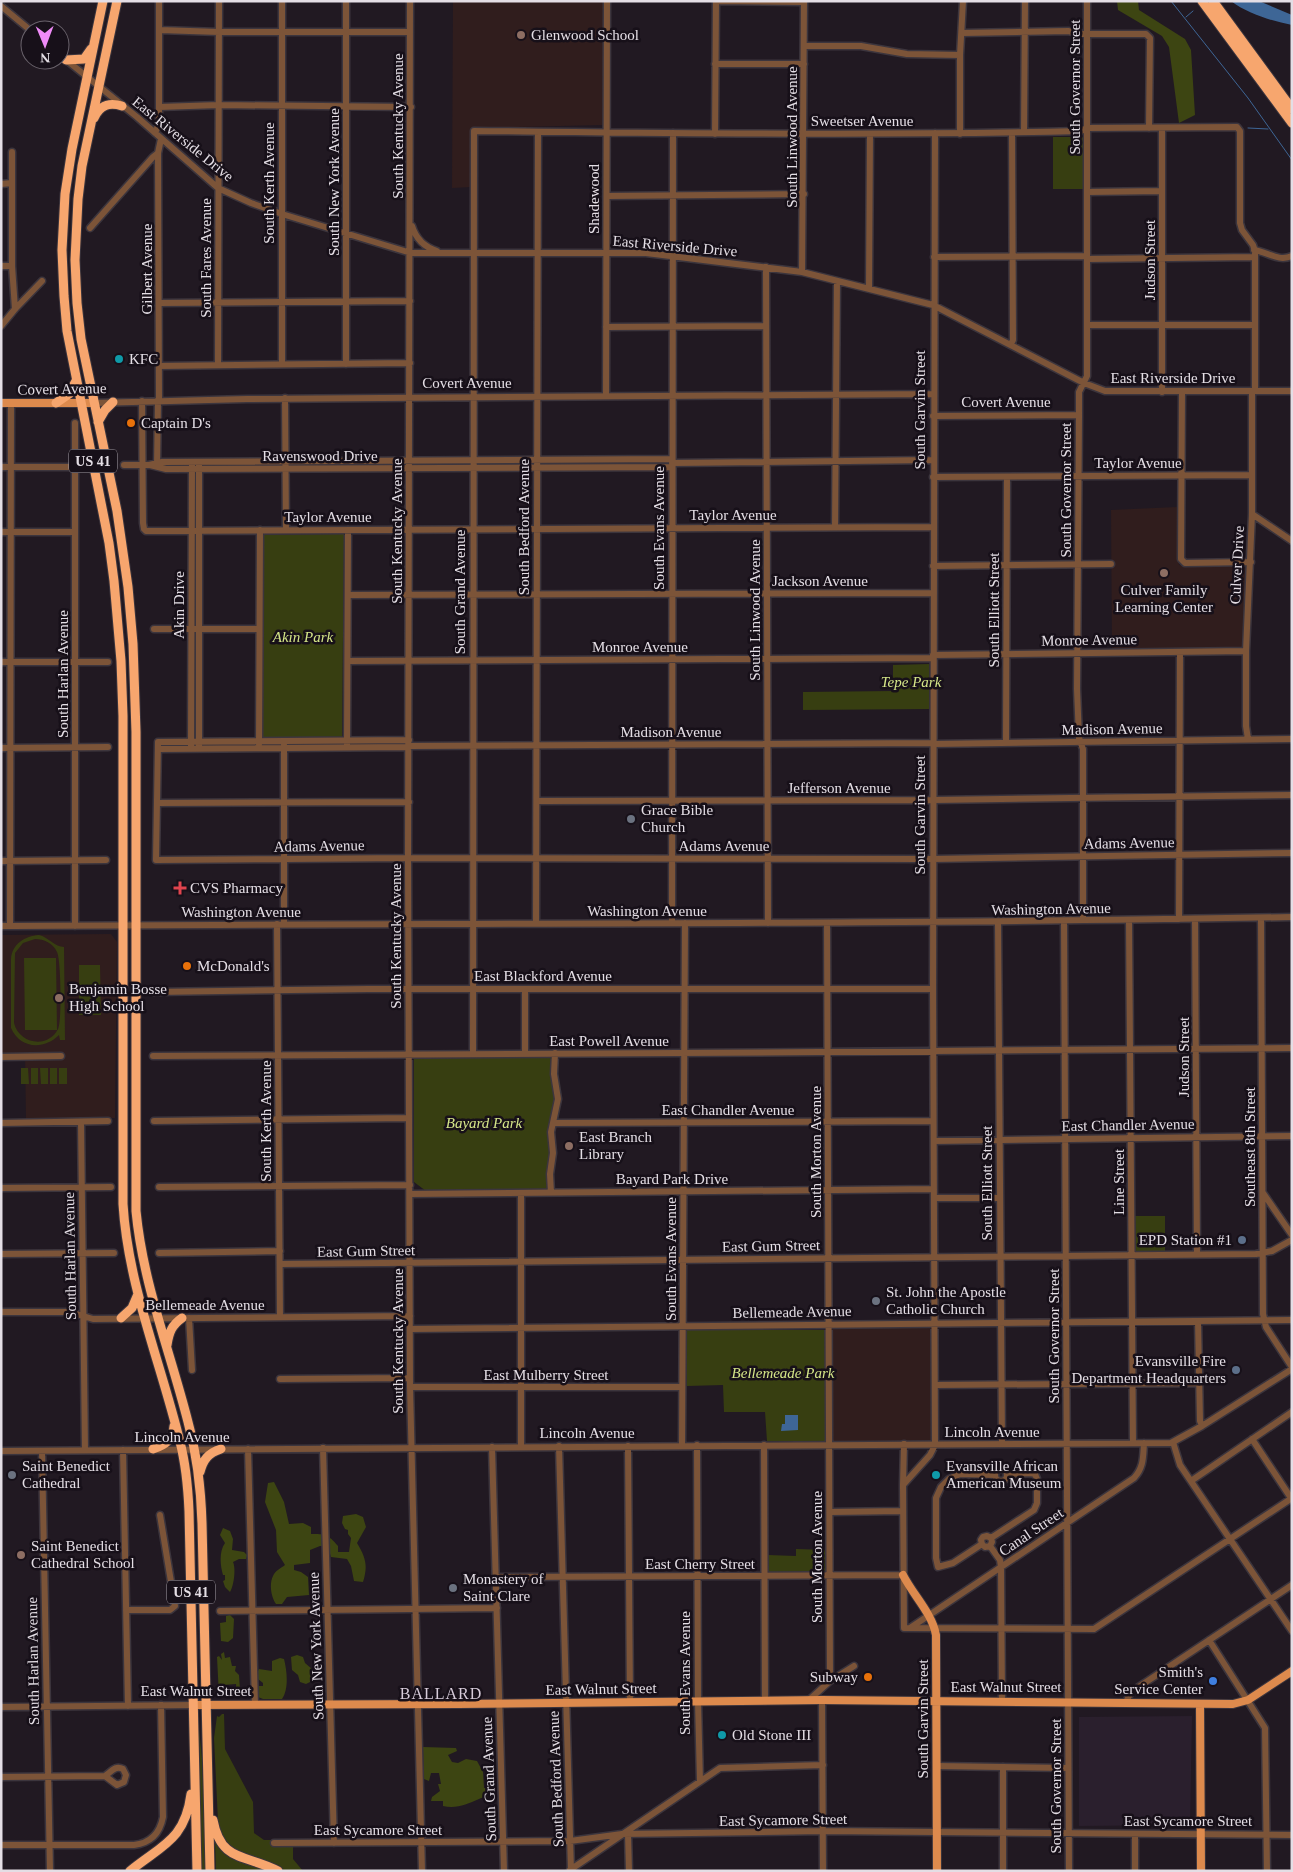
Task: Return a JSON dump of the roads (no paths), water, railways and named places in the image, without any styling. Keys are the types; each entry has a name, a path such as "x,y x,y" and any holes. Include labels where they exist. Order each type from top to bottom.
{"highway":[{"name":"US 41","path":"103,1 67,179 62,230 64,296 67,331 105,520 116,591 122,686 123,1212 129,1256 138,1294 182,1449 189,1511 197,1871"},
{"name":"US 41","path":"117,1 88,132 78,199 75,260 80,330 117,512 131,612 135,680 136,787 135,1195 145,1270 195,1449 199,1475 202,1523 210,1871"},
{"path":"1202,1 1292,123"},
{"path":"1212,1 1292,110"},
{"path":"70,58 78,60 86,57 91,51 97,32"},
{"path":"88,132 99,108 110,104 122,106"},
{"path":"56,403 69,394 76,382"},
{"path":"98,422 105,410 113,402"},
{"path":"123,787 126,781 129,780 136,787"},
{"path":"122,1114 124,1119 129,1120 134,1118 135,1114"},
{"path":"122,1318 132,1308 138,1294"},
{"path":"167,1348 170,1330 173,1325 186,1318"},
{"path":"153,1449 164,1445 170,1439 174,1432 175,1421"},
{"path":"199,1475 204,1459 212,1452 221,1449"},
{"path":"130,1871 167,1845 181,1827 190,1804 194,1746"},
{"path":"208,1792 216,1835 226,1849 232,1854 266,1864 278,1871"}],"main road":[{"name":"Covert Avenue","path":"1,403 94,403"},
{"name":"South Garvin Street","path":"904,1575 909,1587 935,1629 937,1871"},
{"path":"1248,1700 1292,1671"},
{"name":"East Walnut Street","path":"194,1705 809,1700 1068,1701 1200,1705 1233,1704 1248,1700"},
{"path":"1200,1705 1200,1871"}],"street":[{"path":"155,133 159,122 159,1"},
{"name":"South Fares Avenue","path":"218,365 219,1"},
{"name":"South Kerth Avenue","path":"282,1 282,364"},
{"name":"South New York Avenue","path":"346,1 346,364"},
{"name":"South Kentucky Avenue","path":"410,1 408,858 410,1387 422,1871"},
{"name":"Shadewood","path":"606,396 607,1"},
{"path":"715,134 716,1 804,2"},
{"path":"960,134 960,55 963,1"},
{"path":"1024,132 1025,1"},
{"name":"South Governor Street","path":"1083,920 1083,749 1080,742 1077,689 1079,392 1087,376 1087,1"},
{"name":"South Linwood Avenue","path":"802,272 804,2"},
{"path":"1,6 20,22"},
{"path":"160,30 219,32 410,32"},
{"path":"962,33 1068,31 1088,34 1145,34 1150,38 1150,128"},
{"path":"804,46 861,46 907,54 960,55"},
{"name":"East Riverside Drive","path":"70,63 218,188 250,203 282,214 410,253 646,253 802,272 933,305 1084,383 1105,391 1292,391"},
{"path":"716,64 804,64"},
{"path":"159,106 411,107"},
{"name":"Sweetser Avenue","path":"474,131 672,134 960,134 1081,131 1087,128 1234,127 1239,129 1239,138"},
{"name":"Judson Street","path":"1162,128 1162,392"},
{"name":"South Grand Avenue","path":"473,1053 472,529 474,131"},
{"name":"South Bedford Avenue","path":"536,923 538,132"},
{"name":"South Garvin Street","path":"935,133 933,305 934,859 932,989 935,1445"},
{"path":"1011,344 1014,340 1012,133"},
{"name":"South Evans Avenue","path":"672,134 672,923"},
{"path":"869,288 870,134"},
{"name":"Culver Drive","path":"1239,138 1240,223 1254,254 1252,514 1246,651 1246,726 1248,740"},
{"name":"Gilbert Avenue","path":"157,465 159,400 158,153 161,139"},
{"path":"12,152 12,266 15,309"},
{"path":"90,228 158,153"},
{"path":"1,184 12,184"},
{"path":"1087,192 1162,191"},
{"path":"607,196 804,194"},
{"path":"410,220 416,236 426,246 438,252 453,254"},
{"path":"934,256 1162,258 1254,254 1262,251 1283,259 1292,256"},
{"path":"1,266 12,266"},
{"name":"South Linwood Avenue","path":"766,267 768,923"},
{"path":"1,326 42,281"},
{"path":"835,527 836,281"},
{"path":"159,303 410,301"},
{"path":"1087,325 1254,325"},
{"path":"606,327 766,326"},
{"path":"159,366 410,364"},
{"path":"1182,392 1181,559 1187,563 1251,562"},
{"name":"Covert Avenue","path":"94,403 285,398 933,394"},
{"path":"285,398 286,530"},
{"path":"142,401 145,465"},
{"path":"10,926 11,403"},
{"name":"Covert Avenue","path":"933,416 1079,415"},
{"name":"South Harlan Avenue","path":"75,423 75,926"},
{"name":"Ravenswood Drive","path":"124,465 157,465 166,469 196,465 933,460"},
{"name":"Taylor Avenue","path":"145,465 144,530 933,527"},
{"name":"Akin Drive","path":"196,465 199,629 198,745"},
{"path":"1,467 75,466"},
{"name":"Taylor Avenue","path":"933,477 1252,475"},
{"name":"South Elliott Street","path":"1006,743 1007,477"},
{"path":"1252,514 1292,541"},
{"path":"259,745 260,530"},
{"path":"347,744 348,530"},
{"name":"Akin Drive","path":"191,745 191,629 196,531"},
{"path":"1,532 75,532"},
{"path":"933,566 1111,564"},
{"name":"Jackson Avenue","path":"348,595 933,593"},
{"path":"154,629 259,629"},
{"name":"Monroe Avenue","path":"348,661 768,659 1246,651"},
{"path":"1179,919 1180,652"},
{"path":"1,662 108,662"},
{"name":"Madison Avenue","path":"157,804 158,745 933,744 1292,739"},
{"name":"South Kerth Avenue","path":"280,1317 278,990 284,859 284,745"},
{"path":"1,748 108,747"},
{"name":"Jefferson Avenue","path":"536,801 934,800 1292,794"},
{"path":"157,804 409,802"},
{"name":"Adams Avenue","path":"157,804 156,860 408,858 934,859 1292,853"},
{"path":"1,861 106,860"},
{"name":"Southeast 8th Street","path":"1261,918 1264,1320 1266,1327 1292,1368"},
{"name":"Washington Avenue","path":"1,926 409,923 933,923 1292,918"},
{"name":"Judson Street","path":"1195,919 1197,1254"},
{"name":"Line Street","path":"1129,920 1133,1443"},
{"name":"South Governor Street","path":"1064,921 1069,1871"},
{"name":"South Elliott Street","path":"998,922 1002,1444"},
{"name":"South Evans Avenue","path":"682,1445 685,923"},
{"name":"South Morton Avenue","path":"827,923 830,1681"},
{"name":"East Blackford Avenue","path":"154,992 409,989 932,989"},
{"path":"525,989 525,1053"},
{"name":"East Powell Avenue","path":"153,1056 409,1053 933,1053 1292,1048"},
{"path":"551,1193 550,1174 553,1153 551,1140 558,1099 554,1078 555,1053"},
{"path":"1,1057 61,1056"},
{"path":"154,1121 409,1118"},
{"path":"1,1123 108,1121"},
{"name":"East Chandler Avenue","path":"553,1123 934,1121"},
{"name":"South Harlan Avenue","path":"81,1122 84,1450"},
{"name":"East Chandler Avenue","path":"934,1141 1292,1136"},
{"path":"159,1187 410,1185"},
{"path":"1,1188 111,1186"},
{"name":"Bayard Park Drive","path":"410,1194 934,1189"},
{"path":"521,1193 521,1446"},
{"path":"1263,1193 1292,1234"},
{"path":"934,1198 1000,1198"},
{"path":"1263,1253 1272,1251 1292,1240"},
{"path":"159,1253 280,1251"},
{"path":"1,1254 114,1253"},
{"name":"East Gum Street","path":"280,1264 1263,1253"},
{"name":"Bellemeade Avenue","path":"1,1312 70,1312 93,1319 410,1316"},
{"path":"186,1318 192,1370"},
{"name":"Bellemeade Avenue","path":"410,1329 1292,1320"},
{"path":"1198,1321 1198,1383 1200,1421 1202,1426"},
{"path":"1292,1368 1202,1426 1173,1442 1178,1460 1191,1481 1292,1631"},
{"path":"280,1379 410,1378"},
{"path":"936,1385 1198,1383"},
{"name":"East Mulberry Street","path":"410,1387 682,1387"},
{"path":"1191,1481 1292,1412"},
{"path":"910,1628 1068,1630 1097,1628 1291,1498 1252,1439"},
{"name":"Lincoln Avenue","path":"1,1451 1173,1442"},
{"name":"Canal Street","path":"910,1628 1134,1478 1143,1464 1144,1443"},
{"name":"South Garvin Street","path":"904,1444 904,1628 910,1628"},
{"name":"South Evans Avenue","path":"697,1445 700,1780"},
{"path":"764,1445 765,1701"},
{"path":"903,1485 930,1455 935,1445"},
{"name":"South Bedford Avenue","path":"559,1446 570,1870"},
{"path":"628,1446 630,1702"},
{"name":"South Grand Avenue","path":"492,1447 504,1871"},
{"name":"South New York Avenue","path":"323,1448 334,1843"},
{"path":"248,1449 254,1705"},
{"path":"123,1450 128,1706"},
{"name":"South Harlan Avenue","path":"42,1451 50,1871"},
{"path":"1001,1469 1005,1470 1007,1474 1035,1474 1037,1478 1037,1506 1034,1510 991,1538 983,1537 981,1540 982,1544 953,1563 938,1567 936,1558 936,1498 941,1487 960,1474 995,1475 997,1470 1001,1469"},
{"path":"830,1512 903,1511"},
{"path":"126,1610 170,1610 174,1608 175,1602 160,1516"},
{"path":"990,1546 991,1538"},
{"path":"982,1544 985,1547 990,1546"},
{"path":"990,1546 1000,1560 1001,1567 1002,1702"},
{"name":"East Cherry Street","path":"496,1577 904,1575"},
{"path":"1126,1702 1131,1692 1292,1585"},
{"path":"220,1611 497,1608"},
{"path":"1209,1640 1265,1728 1267,1871"},
{"path":"809,1700 830,1681 854,1666"},
{"path":"822,1700 823,1871"},
{"path":"1,1845 134,1844 144,1843 154,1837 162,1821 161,1705"},
{"name":"East Walnut Street","path":"1,1707 194,1705"},
{"path":"570,1870 720,1768 823,1765"},
{"path":"937,1766 1068,1768"},
{"path":"1003,1767 1003,1871"},
{"path":"1,1777 105,1776"},
{"name":"East Sycamore Street","path":"274,1844 570,1841 628,1834 823,1831 1292,1835"},
{"path":"628,1834 629,1871"},
{"path":"1135,1834 1135,1871"}],"water":[{"path":"1231,1 1259,1 1292,15 1292,25 1260,16 1245,10"},
{"path":"785,1415 798,1415 798,1430 781,1431 782,1424 785,1424"}],"waterway":[{"path":"1171,1 1248,98 1292,160"},
{"path":"1186,17 1193,11"},
{"path":"1248,128 1268,129"}],"place":[{"name":"Glenwood School","path":"521,35"},
{"name":"KFC","path":"119,359"},
{"name":"Captain D's","path":"131,423"},
{"name":"Culver Family Learning Center","path":"1164,573"},
{"name":"Grace Bible Church","path":"631,819"},
{"name":"CVS Pharmacy","path":"180,888"},
{"name":"McDonald's","path":"187,966"},
{"name":"Benjamin Bosse High School","path":"59,998"},
{"name":"East Branch Library","path":"569,1146"},
{"name":"EPD Station #1","path":"1242,1240"},
{"name":"St. John the Apostle Catholic Church","path":"876,1301"},
{"name":"Evansville Fire Department Headquarters","path":"1236,1370"},
{"name":"Saint Benedict Cathedral","path":"12,1475"},
{"name":"Evansville African American Museum","path":"936,1475"},
{"name":"Saint Benedict Cathedral School","path":"21,1555"},
{"name":"Monastery of Saint Clare","path":"453,1588"},
{"name":"Subway","path":"868,1677"},
{"name":"Smith's Service Center","path":"1213,1681"},
{"name":"Old Stone III","path":"722,1735"}],"district":[{"name":"BALLARD","path":"441,1693"}],"park label":[{"name":"Akin Park","path":"303,637"},
{"name":"Tepe Park","path":"911,682"},
{"name":"Bayard Park","path":"484,1123"},
{"name":"Bellemeade Park","path":"783,1373"}]}
